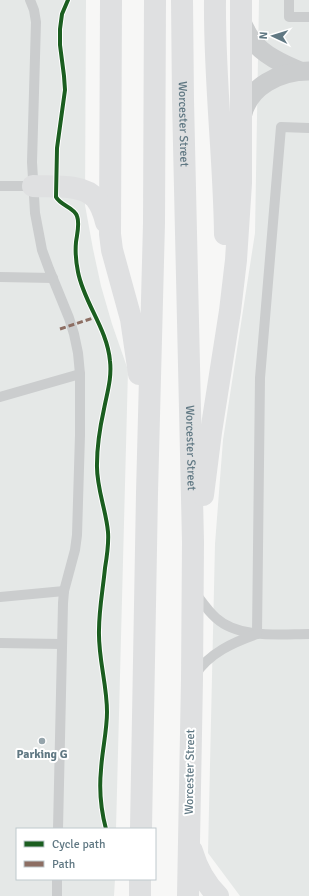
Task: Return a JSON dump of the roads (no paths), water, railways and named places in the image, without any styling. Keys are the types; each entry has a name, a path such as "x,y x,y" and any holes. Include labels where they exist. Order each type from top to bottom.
{"highway":[{"path":"111,0 109,217 112,250"},
{"path":"141,828 146,493 154,223 155,0"},
{"name":"Worcester Street","path":"182,0 192,500 192,679 188,896"},
{"path":"215,0 216,59 224,193 225,253 224,312 220,377"},
{"path":"192,588 210,438 230,311 236,260 241,183 241,10"},
{"path":"33,186 76,188 87,191 92,194 100,204 103,211 136,348 143,404 146,493"},
{"path":"189,834 200,872 218,896"}],"street":[{"path":"241,10 252,40 262,50 280,62 304,71"},
{"path":"241,122 246,103 259,88 282,76 304,71"}],"lane":[{"path":"30,0 34,10 36,22 32,162 35,213 40,241 72,330 78,353 80,374 77,535 73,558 64,591 63,603 58,828"},
{"path":"289,0 289,17 309,17"},
{"path":"257,634 260,372 281,127 309,128"},
{"path":"0,186 33,186"},
{"path":"0,277 53,278"},
{"path":"0,397 80,374"},
{"path":"192,588 208,610 221,622 234,628 257,634 309,634"},
{"path":"0,597 64,591"},
{"path":"192,679 211,657 233,644 257,634"},
{"path":"0,643 62,644"},
{"path":"57,880 57,896"}],"place":[{"name":"Parking G","path":"42,741"}]}
